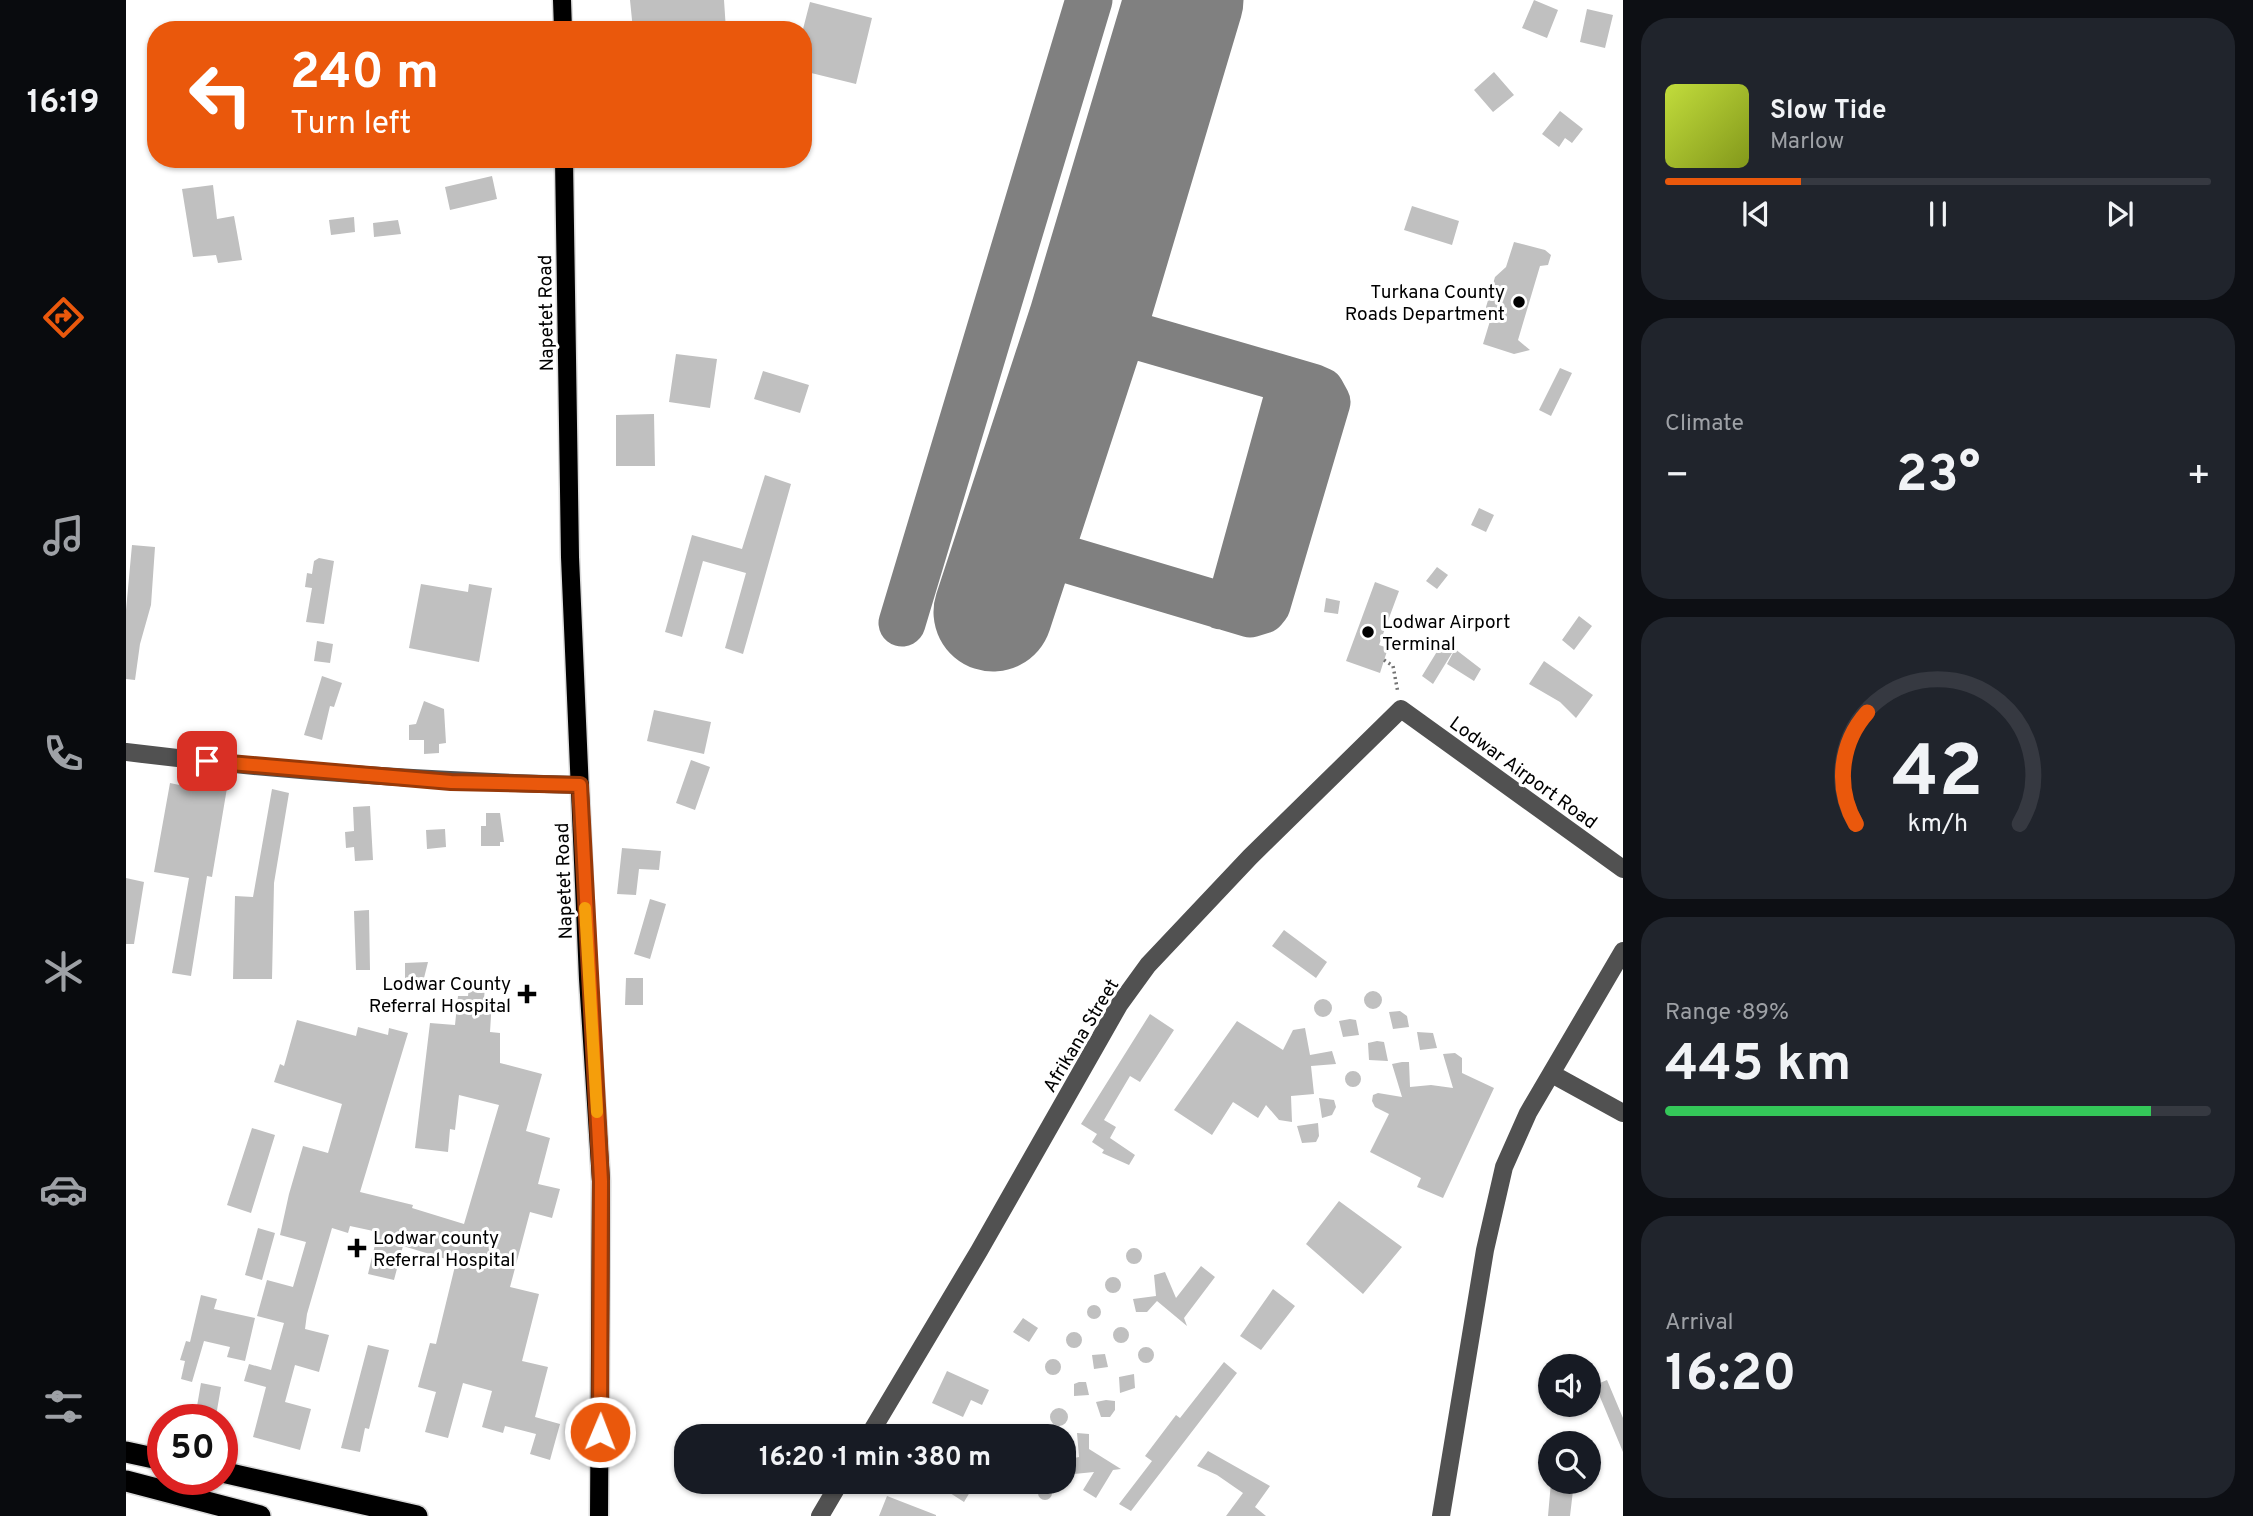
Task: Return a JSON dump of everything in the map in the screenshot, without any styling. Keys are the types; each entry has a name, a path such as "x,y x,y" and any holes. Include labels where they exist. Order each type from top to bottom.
{"highway":[{"path":"126,1452 147,1457"},
{"path":"238,1476 417,1516"},
{"path":"126,1481 260,1516"}],"main road":[{"path":"562,0 563,21"},
{"name":"Napetet Road","path":"564,168 570,557 601,1181 599,1516"}],"street":[{"name":"Lodwar Airport Road","path":"1401,709 1623,869"},
{"name":"Afrikana Street","path":"875,1424 979,1251 1119,1005 1141,975 1174,935 1250,857 1401,709"},
{"path":"126,752 438,781 580,785"},
{"path":"1441,1516 1485,1250 1497,1192 1511,1147 1623,951"},
{"path":"1552,1074 1623,1113"},
{"path":"820,1516 833,1494"}],"path":[{"path":"1384,660 1392,666 1401,709"}],"building":[{"path":"630,0 724,0 725,21 632,21"},
{"path":"1534,0 1558,10 1547,38 1522,28"},
{"path":"810,2 872,18 856,84 812,73 812,21 805,21"},
{"path":"1587,9 1613,15 1605,48 1580,42"},
{"path":"1494,72 1514,95 1493,112 1474,90"},
{"path":"1560,111 1583,129 1572,143 1565,138 1559,147 1542,134"},
{"path":"492,176 497,199 450,210 445,187"},
{"path":"213,185 217,219 234,216 242,260 218,263 216,255 193,257 182,189"},
{"path":"1412,206 1459,221 1452,245 1404,230"},
{"path":"354,217 355,232 331,235 329,220"},
{"path":"398,220 401,234 374,237 373,223"},
{"path":"1514,242 1545,250 1551,255 1548,265 1540,266 1518,340 1530,350 1514,354 1483,344 1490,321 1486,307 1495,277 1506,267"},
{"path":"676,354 717,359 710,408 669,402"},
{"path":"1560,368 1572,373 1551,416 1539,410"},
{"path":"763,371 809,385 800,413 754,399"},
{"path":"654,414 655,466 616,466 616,415"},
{"path":"765,475 791,484 743,654 725,648 746,573 703,561 682,637 665,632 692,535 742,549"},
{"path":"1479,508 1494,515 1486,532 1471,525"},
{"path":"132,545 155,547 151,605 140,644 135,680 126,679 126,610"},
{"path":"319,558 334,561 324,624 306,622 312,588 305,587 307,573 312,574 314,561"},
{"path":"1437,567 1448,575 1437,589 1426,581"},
{"name":"Lodwar Airport Terminal","path":"1375,582 1399,591 1379,645 1388,648 1380,673 1346,661"},
{"path":"421,584 468,592 469,584 492,588 479,662 409,648"},
{"path":"1326,598 1340,601 1338,614 1324,612"},
{"path":"1579,616 1592,626 1574,650 1562,640"},
{"path":"317,641 333,644 330,663 314,661"},
{"path":"1441,645 1452,653 1433,684 1422,676"},
{"path":"1455,649 1481,669 1474,681 1447,664"},
{"path":"1544,661 1593,695 1576,718 1560,702 1529,684"},
{"path":"322,676 342,683 334,707 330,706 322,740 304,735"},
{"path":"424,701 444,709 446,743 439,744 439,753 424,754 424,740 409,740 409,725 416,724"},
{"path":"654,710 711,722 704,754 647,741"},
{"path":"691,760 710,767 695,810 676,803"},
{"path":"170,783 208,791 209,784 227,788 212,877 207,876 191,976 172,973 189,878 154,872"},
{"path":"272,789 289,793 274,883 272,979 233,979 235,896 253,897"},
{"path":"370,806 373,860 355,861 354,847 346,848 345,832 354,831 353,807"},
{"path":"486,813 500,813 504,842 500,842 500,846 481,846 481,826 486,826"},
{"path":"445,829 446,847 427,849 426,830"},
{"path":"622,848 661,851 659,870 639,869 636,895 617,894"},
{"path":"126,878 144,882 134,944 126,944"},
{"path":"650,899 666,904 650,959 634,954"},
{"path":"369,910 370,970 356,970 354,911"},
{"path":"1284,930 1327,962 1316,978 1272,946"},
{"path":"428,962 424,978 405,978 405,963"},
{"path":"626,978 643,978 643,1005 625,1005"},
{"path":"469,987 485,987 484,999 492,999 490,1032 500,1033 500,1063 542,1074 526,1131 550,1138 538,1184 560,1189 552,1218 530,1212 510,1287 539,1294 522,1361 548,1367 535,1417 560,1424 550,1460 530,1454 536,1434 505,1426 503,1433 482,1427 492,1391 463,1383 448,1438 425,1432 436,1392 418,1387 430,1343 436,1344 456,1262 403,1246 394,1280 368,1274 378,1232 350,1226 348,1233 332,1228 307,1314 305,1329 329,1335 319,1372 295,1365 285,1402 311,1409 300,1450 253,1437 266,1387 244,1381 249,1364 271,1370 284,1323 257,1316 267,1280 293,1287 306,1242 280,1235 289,1194 303,1146 328,1153 342,1104 274,1082 280,1064 284,1066 297,1020 356,1036 358,1027 388,1035 389,1028 408,1033 360,1192 413,1205 412,1208 464,1224 499,1105 459,1095 455,1130 450,1129 448,1152 415,1148 430,1023 455,1025 458,996 468,996"},
{"path":"1369,991 1377,991 1382,1000 1380,1007 1369,1009 1364,1004 1364,996"},
{"path":"1319,999 1327,999 1332,1008 1330,1015 1319,1017 1314,1012 1314,1004"},
{"path":"1400,1011 1407,1016 1409,1027 1393,1029 1389,1012"},
{"path":"1150,1014 1174,1030 1140,1082 1130,1076 1104,1120 1116,1127 1110,1138 1135,1155 1129,1165 1102,1153 1104,1150 1092,1142 1097,1134 1081,1124"},
{"path":"1356,1020 1359,1035 1343,1037 1339,1021"},
{"path":"1237,1021 1283,1050 1293,1030 1305,1028 1310,1055 1332,1051 1336,1064 1311,1066 1314,1094 1291,1096 1292,1122 1279,1120 1266,1105 1258,1118 1233,1102 1212,1135 1174,1110"},
{"path":"1417,1032 1433,1033 1437,1048 1420,1050"},
{"path":"1384,1042 1388,1061 1369,1060 1368,1043"},
{"path":"1455,1053 1462,1058 1462,1073 1494,1088 1443,1198 1417,1187 1421,1178 1370,1152 1389,1114 1375,1107 1372,1101 1373,1095 1378,1093 1402,1097 1392,1064 1402,1062 1409,1062 1410,1087 1431,1085 1453,1088 1443,1054"},
{"path":"1350,1071 1356,1071 1361,1079 1359,1085 1350,1087 1345,1082 1345,1076"},
{"path":"1319,1098 1334,1100 1336,1107 1332,1115 1322,1118"},
{"path":"1318,1123 1319,1136 1316,1142 1302,1143 1297,1126"},
{"path":"252,1128 275,1135 251,1213 227,1205"},
{"path":"1339,1201 1402,1247 1363,1294 1306,1244"},
{"path":"258,1228 275,1233 262,1280 245,1275"},
{"path":"1134,1248 1142,1256 1134,1264 1126,1256"},
{"path":"1201,1266 1215,1277 1184,1318 1187,1326 1157,1301 1147,1312 1136,1312 1133,1299 1156,1296 1154,1275 1165,1272 1176,1298"},
{"path":"1113,1277 1119,1279 1119,1291 1113,1293 1107,1291 1105,1285 1107,1279"},
{"path":"1273,1289 1295,1306 1261,1350 1240,1336"},
{"path":"201,1295 217,1299 214,1309 255,1318 245,1361 227,1357 230,1347 204,1341 192,1382 181,1379 185,1361 180,1360 186,1341 190,1342"},
{"path":"1091,1305 1097,1305 1101,1312 1097,1319 1091,1319 1087,1315 1087,1309"},
{"path":"1023,1318 1038,1328 1029,1342 1013,1332"},
{"path":"1121,1327 1127,1329 1127,1341 1121,1343 1115,1341 1113,1335 1115,1329"},
{"path":"1074,1332 1082,1340 1074,1348 1066,1340"},
{"path":"368,1345 389,1350 369,1429 365,1428 360,1452 341,1448"},
{"path":"1143,1347 1149,1347 1154,1355 1152,1361 1143,1363 1138,1358 1138,1352"},
{"path":"1105,1354 1108,1367 1094,1369 1092,1355"},
{"path":"1053,1359 1059,1361 1059,1373 1053,1375 1047,1373 1045,1367 1047,1361"},
{"path":"1224,1362 1237,1373 1131,1511 1119,1504 1152,1461 1145,1456 1176,1415 1180,1418"},
{"path":"947,1371 989,1390 982,1405 971,1400 963,1417 932,1403"},
{"path":"1134,1374 1135,1388 1120,1393 1119,1377"},
{"path":"1607,1380 1623,1418 1623,1452 1601,1399 1601,1382"},
{"path":"1086,1382 1089,1395 1074,1396 1074,1384"},
{"path":"201,1383 221,1387 218,1404 197,1404"},
{"path":"1115,1401 1115,1410 1110,1417 1101,1417 1096,1402"},
{"path":"1059,1408 1067,1414 1064,1424 1054,1424 1050,1417 1053,1411"},
{"path":"1077,1433 1089,1434 1089,1449 1121,1469 1113,1470 1096,1498 1083,1490 1094,1472 1076,1474 1076,1458 1079,1457"},
{"path":"1208,1451 1270,1486 1255,1507 1266,1516 1226,1516 1243,1493 1217,1475 1197,1466"},
{"path":"952,1494 969,1494 964,1502"},
{"path":"1052,1494 1048,1500 1042,1500 1038,1496"},
{"path":"1550,1494 1573,1494 1570,1516 1548,1516"},
{"path":"887,1496 936,1515 936,1516 879,1516"}],"taxiway":[{"path":"902,623 1089,0"},
{"path":"1015,544 1250,614 1263,610 1267,605 1327,402 1321,391 1088,322"},
{"path":"1221,606 1233,594 1288,395 1285,379"}],"runway":[{"path":"993,612 1088,322 1184,0"}],"slow traffic":[{"path":"585,908 597,1112"}],"place":[{"name":"Turkana County Roads Department","path":"1519,302"},
{"name":"Lodwar Airport Terminal","path":"1368,632"},
{"name":"Lodwar County Referral Hospital","path":"527,994"},
{"name":"Lodwar county Referral Hospital","path":"357,1248"}],"route":[{"path":"207,761 451,782 580,785 601,1181 600,1432"}]}
